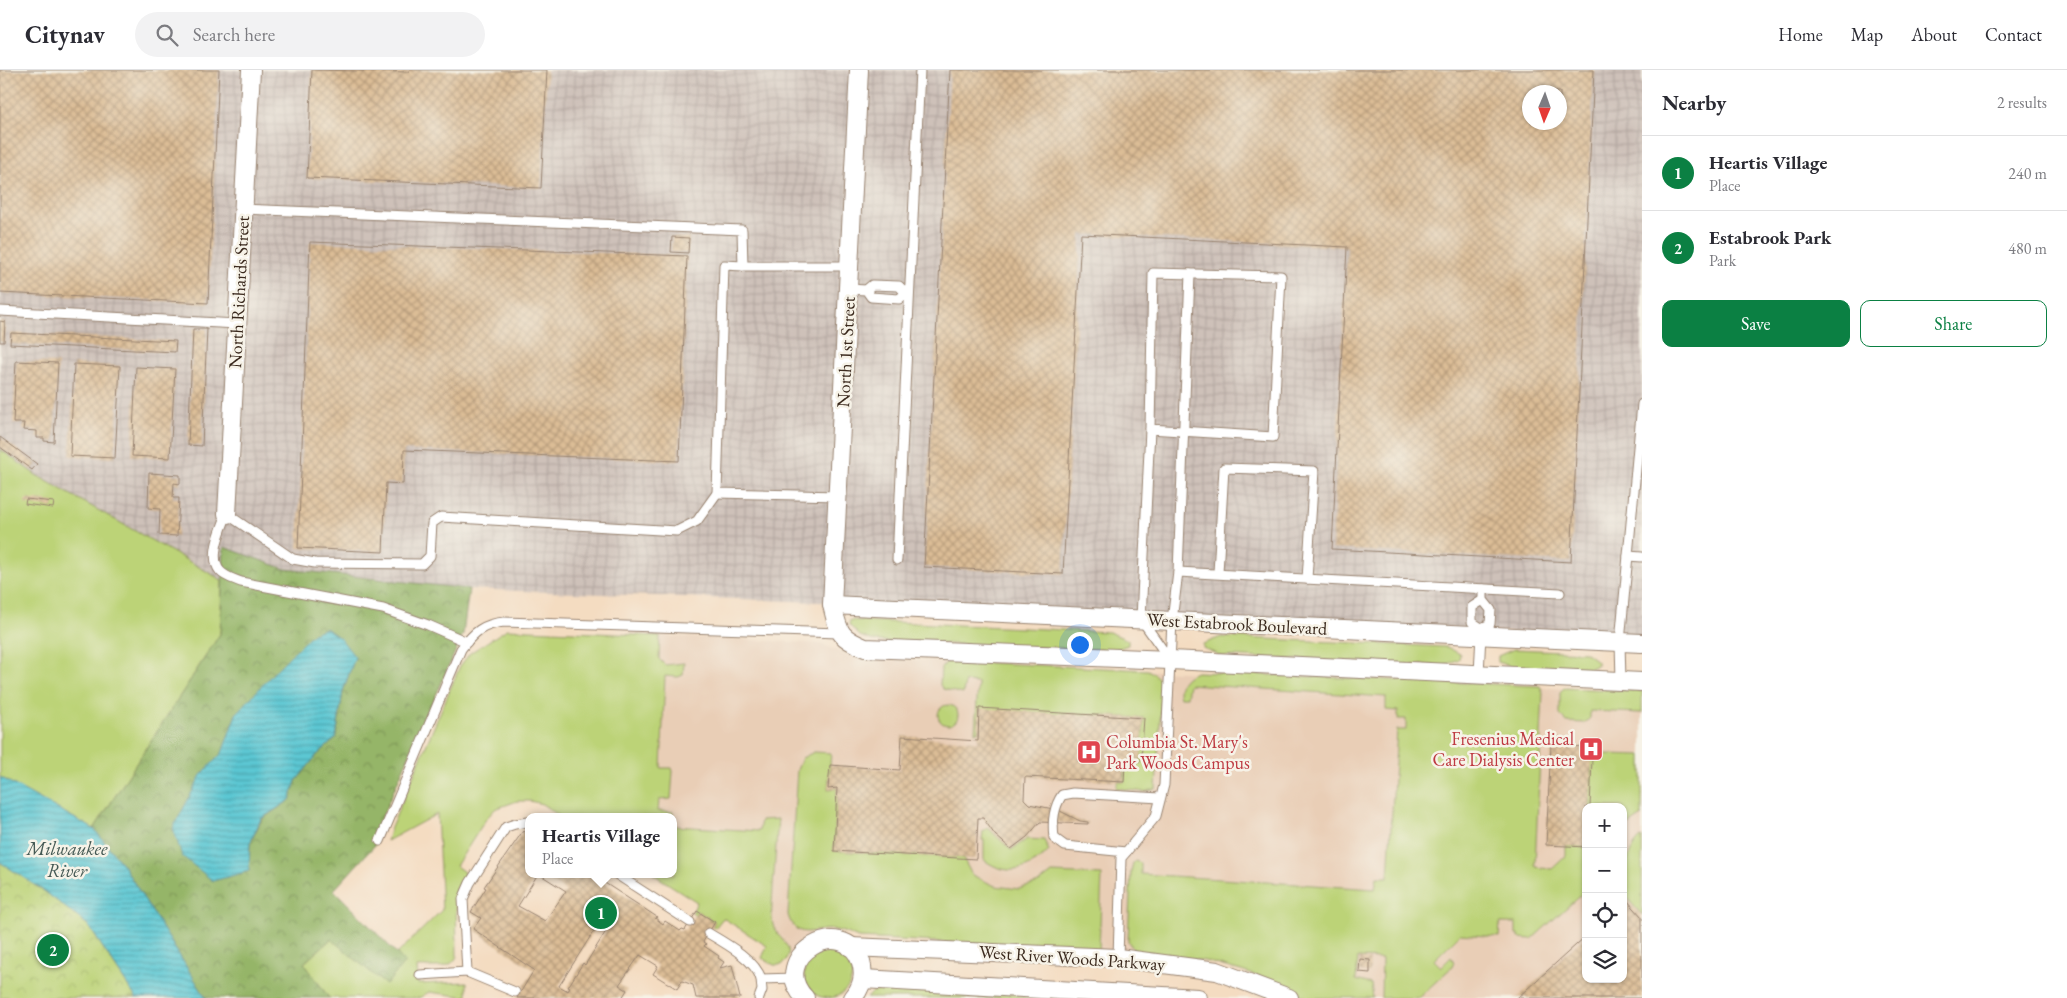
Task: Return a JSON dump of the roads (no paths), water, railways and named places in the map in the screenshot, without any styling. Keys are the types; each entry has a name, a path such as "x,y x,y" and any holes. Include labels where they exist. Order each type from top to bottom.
{"street":[{"name":"North Richards Street","path":"228,514 251,70"},
{"name":"North 1st Street","path":"840,633 832,604 838,496 857,290 850,266 859,70"},
{"name":"West Estabrook Boulevard","path":"832,604 1172,621 1481,632 1642,643"},
{"path":"840,633 850,642 865,648 1642,682"},
{"name":"West River Woods Parkway","path":"795,978 799,958 814,944 824,940 850,946 1118,958 1217,971 1289,998"},
{"path":"850,946 860,959 863,969 863,979 859,990 853,998"},
{"path":"795,978 798,988 805,998"},
{"name":"West River Woods Parkway","path":"863,979 1198,998"}],"lane":[{"path":"897,560 920,70"},
{"path":"243,208 742,230 742,266"},
{"path":"467,642 428,625 383,609 241,582 227,577 219,570 216,562 216,546 228,514 293,559 315,563 422,564 430,556 432,523 441,517 677,531 696,522 717,493 724,265 850,266"},
{"path":"1150,429 1273,437 1281,276 1153,273 1150,429 1141,619 1170,660"},
{"path":"1118,958 1121,858 1156,816 1164,785 1172,621 1178,572 1190,274"},
{"path":"857,290 871,297 899,299 908,294"},
{"path":"0,311 237,324"},
{"path":"1621,681 1620,642 1642,404"},
{"path":"1218,573 1224,468 1314,471 1307,579"},
{"path":"717,493 838,496"},
{"path":"1628,556 1642,557"},
{"path":"1178,572 1560,593"},
{"path":"1481,632 1490,624 1491,610 1483,600 1483,589"},
{"path":"1479,674 1481,632 1472,622 1472,607 1483,600"},
{"path":"380,841 461,649 472,635 489,624 504,622 840,633"},
{"path":"1126,852 1065,846 1054,838 1052,825 1056,804 1062,795 1073,793 1160,798"},
{"path":"467,972 463,900 470,883 506,827 525,822"},
{"path":"622,878 690,922"},
{"path":"708,933 753,964 759,972 761,979 762,990 759,998"},
{"path":"420,975 467,972 515,992"},
{"path":"761,979 795,978"}],"water":[{"path":"326,628 341,639 355,657 343,691 336,738 317,755 296,781 290,800 261,819 250,843 249,871 213,881 182,856 173,828 201,775 222,753 236,714 313,633"},
{"name":"Milwaukee River","path":"0,777 94,829 123,865 206,998 136,998 88,925 44,891 0,862"}],"place":[{"name":"Fresenius Medical Care Dialysis Center","path":"1591,749"},
{"name":"Columbia St. Mary's Park Woods Campus","path":"1089,752"},
{"name":"Heartis Village","path":"601,913"},
{"name":"Estabrook Park","path":"53,950"}]}
